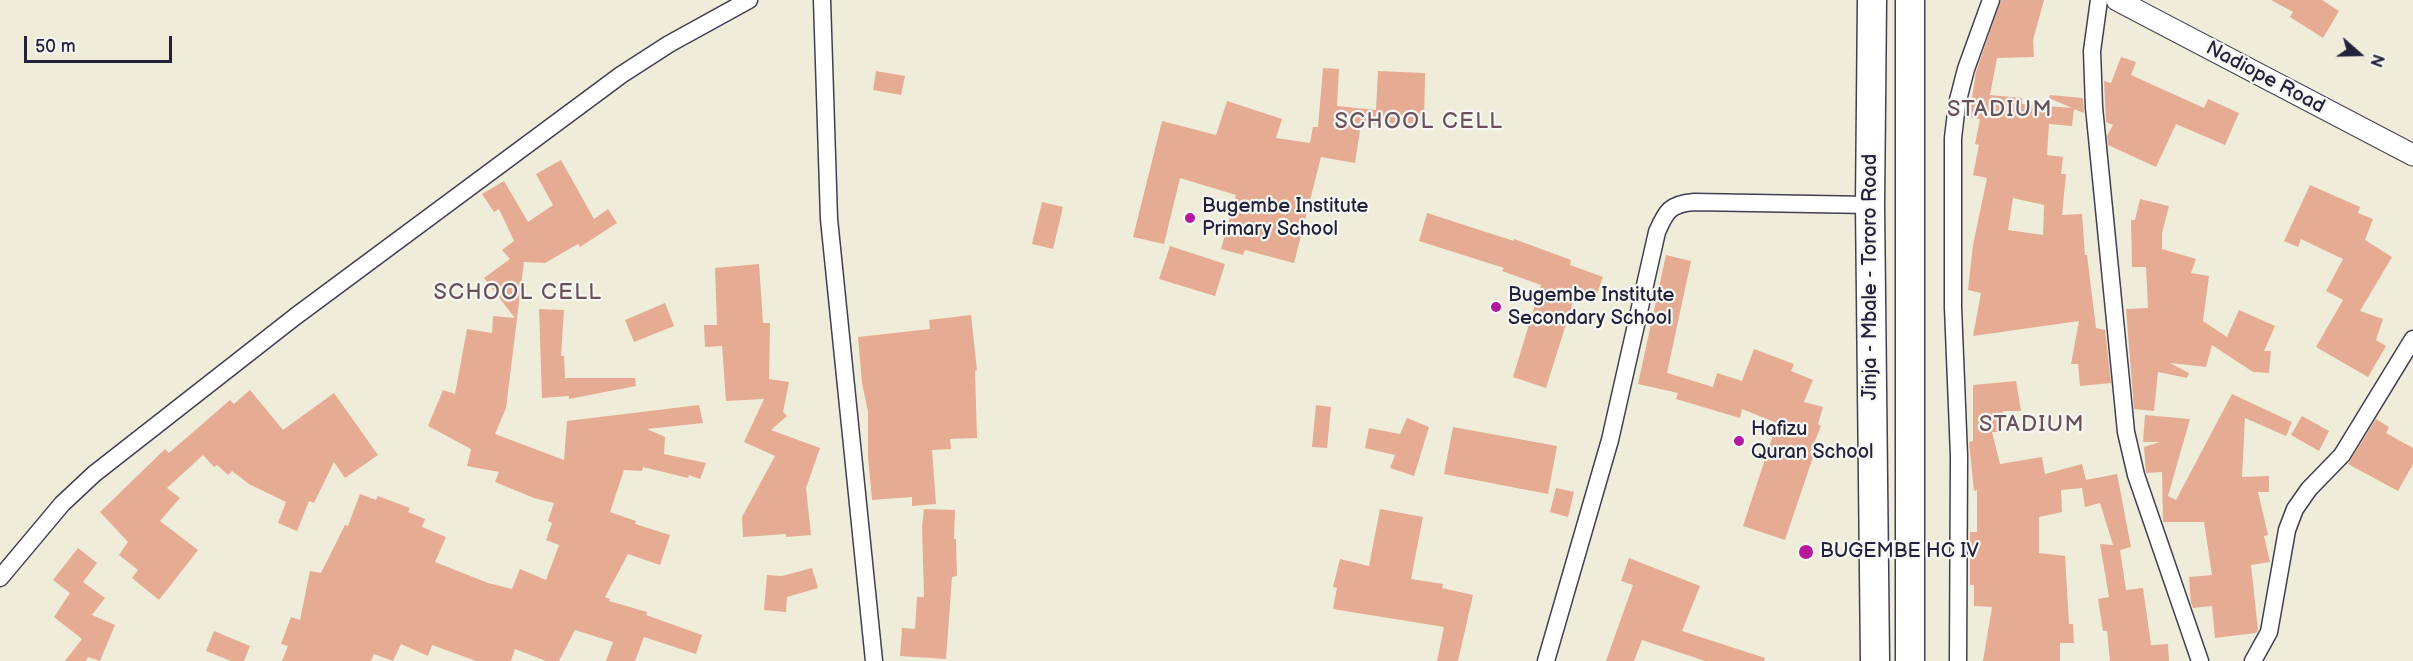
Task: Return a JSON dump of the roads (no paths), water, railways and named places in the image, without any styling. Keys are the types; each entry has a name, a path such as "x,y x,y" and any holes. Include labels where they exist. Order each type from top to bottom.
{"highway":[{"name":"Jinja - Mbale - Tororo Road","path":"1872,0 1870,205 1875,661"},
{"name":"Jinja - Mbale - Tororo Road","path":"1910,661 1911,0"}],"street":[{"path":"0,578 63,504 94,474 296,316 621,75 669,44 749,0"},
{"path":"822,0 829,219 874,661"},
{"path":"1958,661 1959,456 1953,307 1953,138 1957,104 1966,69 1991,0"},
{"path":"2099,0 2092,51 2094,117 2126,432 2136,475 2200,661"},
{"name":"Nadiope Road","path":"2117,0 2413,155"},
{"path":"1546,661 1610,440 1657,232 1664,215 1677,203 1694,201 1870,205"},
{"path":"2253,661 2269,632 2287,530 2295,509 2309,489 2347,448 2413,339"}],"place":[{"name":"Bugembe Institute Primary School","path":"1190,218"},
{"name":"Bugembe Institute Secondary School","path":"1496,307"},
{"name":"Hafizu Quran School","path":"1739,441"},
{"name":"BUGEMBE HC IV","path":"1806,552"}],"district":[{"name":"STADIUM","path":"2000,110"},
{"name":"SCHOOL CELL","path":"1419,122"},
{"name":"SCHOOL CELL","path":"518,293"},
{"name":"STADIUM","path":"2032,425"}]}
